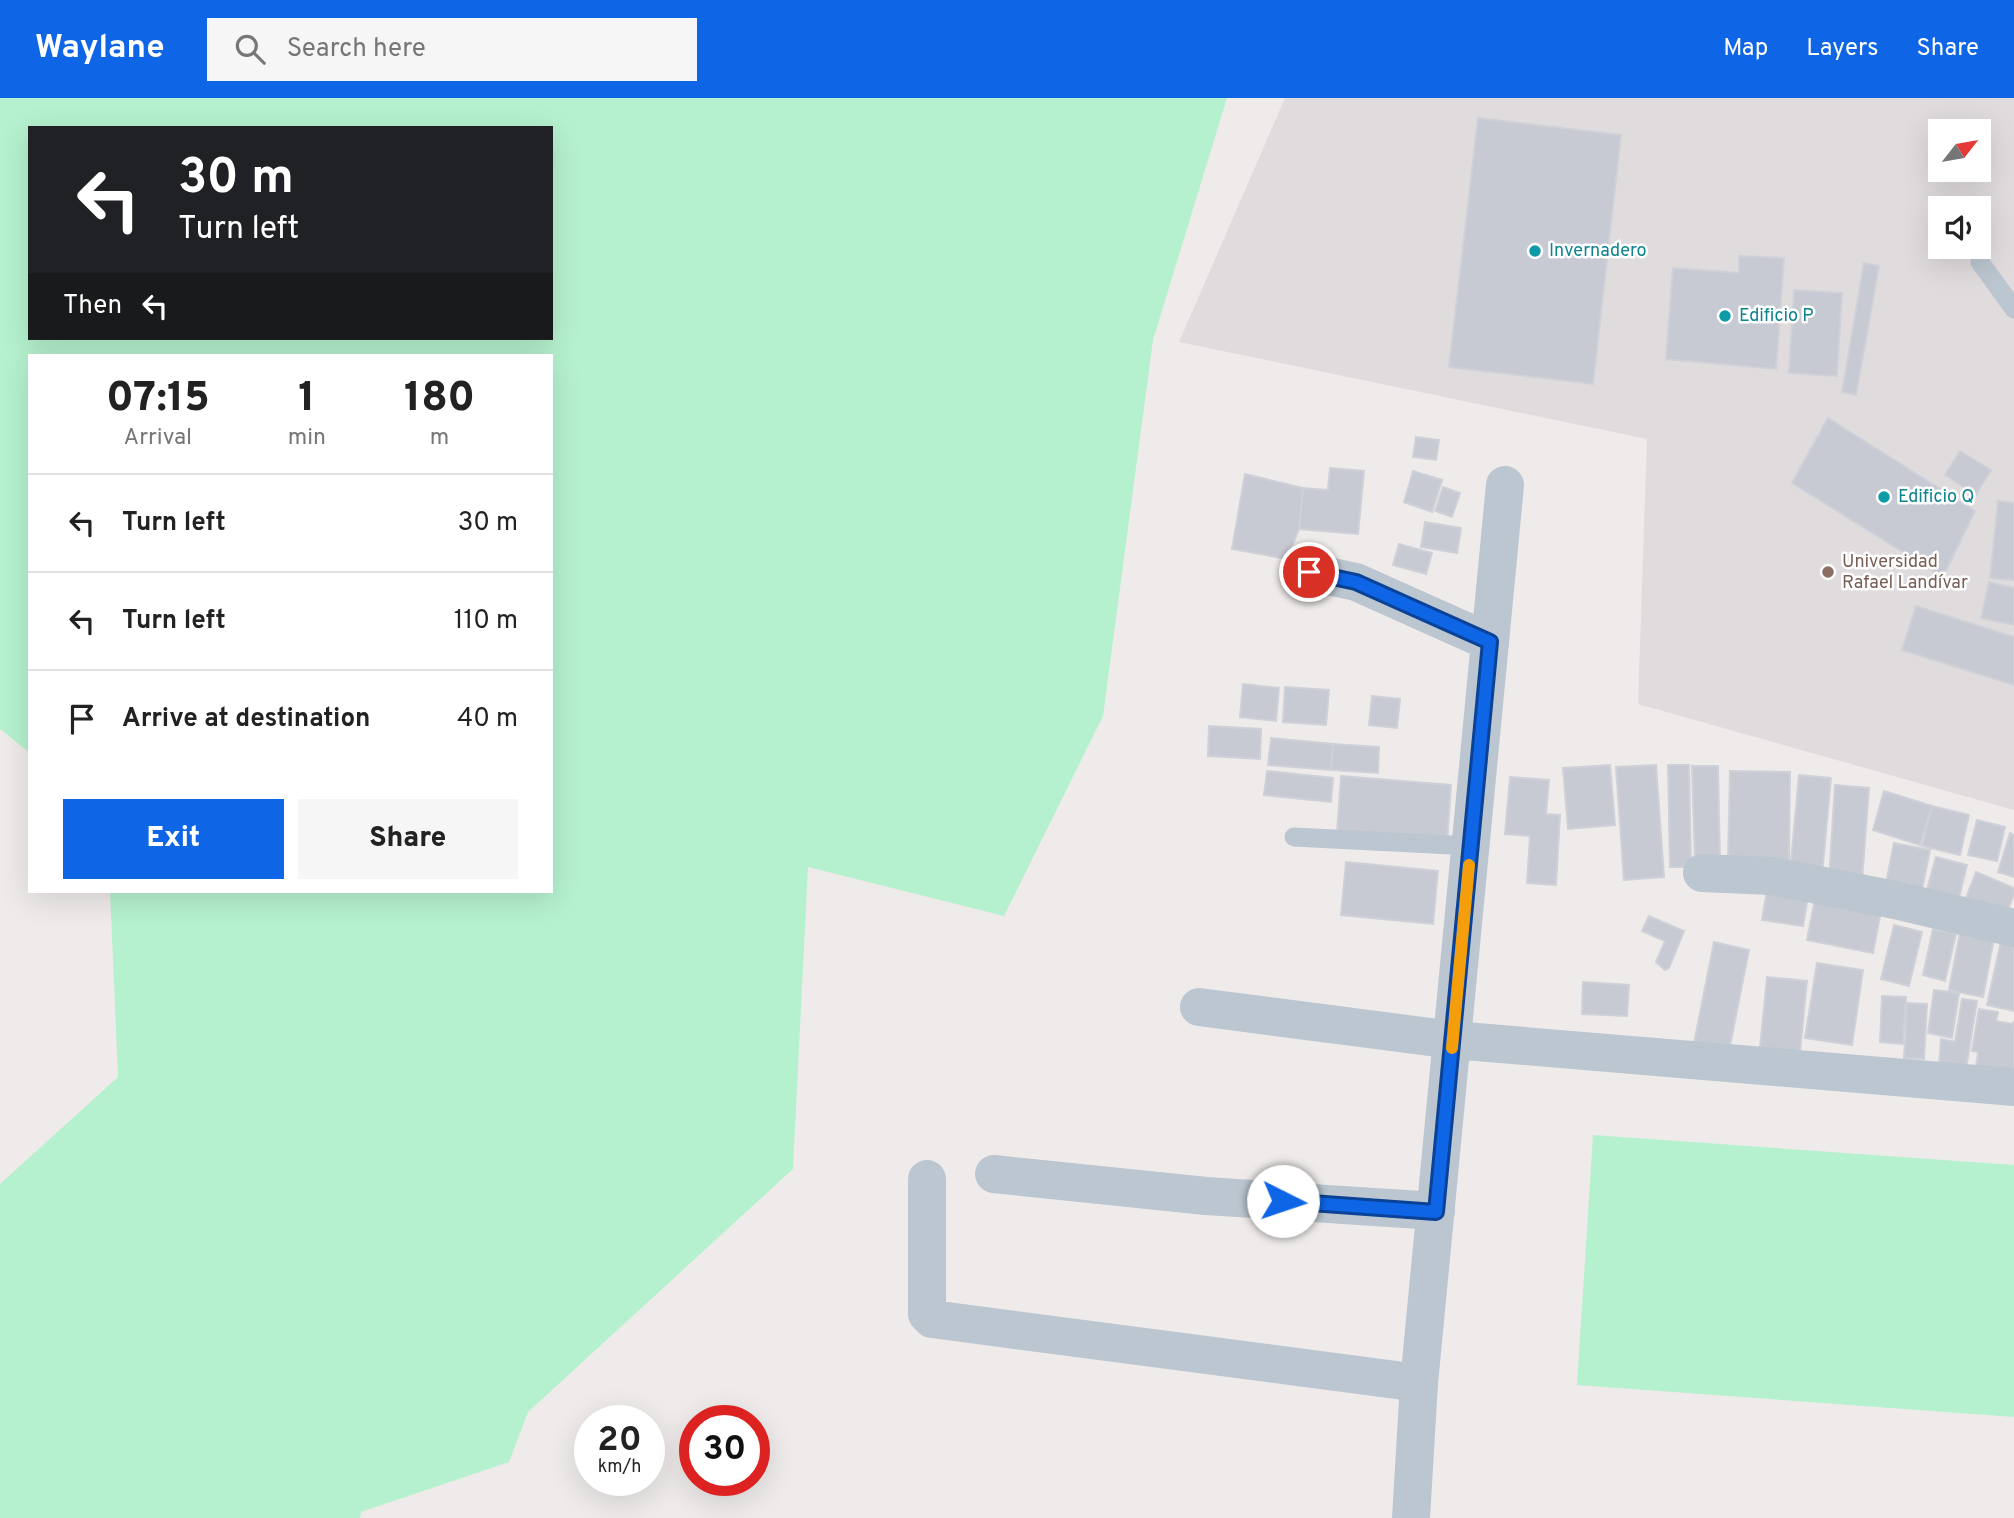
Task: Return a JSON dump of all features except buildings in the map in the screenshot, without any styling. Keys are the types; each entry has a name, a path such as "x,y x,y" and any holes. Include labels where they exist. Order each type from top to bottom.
{"street":[{"path":"1411,1518 1419,1383 1505,485"},
{"path":"1309,572 1356,582 1490,642"},
{"path":"1702,873 1772,876 1895,900 2014,928"},
{"path":"1199,1007 1453,1040 2014,1087"},
{"path":"994,1174 1206,1196 1436,1212"},
{"path":"927,1179 927,1314 932,1319 1419,1383"}],"lane":[{"path":"1980,262 2014,309"},
{"path":"1294,837 1471,846"}],"shaded area":[{"name":"Universidad Rafael Landívar","path":"1285,98 2014,98 2014,810 1638,704 1647,439 1179,342"}],"green space":[{"path":"0,98 1227,98 1153,340 1103,716 1004,916 808,867 793,1169 528,1412 509,1462 361,1512 360,1518 0,1518 0,1184 118,1077 110,893 553,893 553,354 28,354 28,751 0,729"},
{"path":"1593,1135 2014,1165 2014,1417 1577,1385"}],"slow traffic":[{"path":"1452,1048 1469,865"}],"place":[{"name":"Invernadero","path":"1535,251"},
{"name":"Edificio P","path":"1725,316"},
{"name":"Edificio Q","path":"1884,497"},
{"name":"Universidad Rafael Landívar","path":"1828,572"}],"route":[{"path":"1283,1201 1436,1212 1490,642 1356,582 1309,572"}]}
